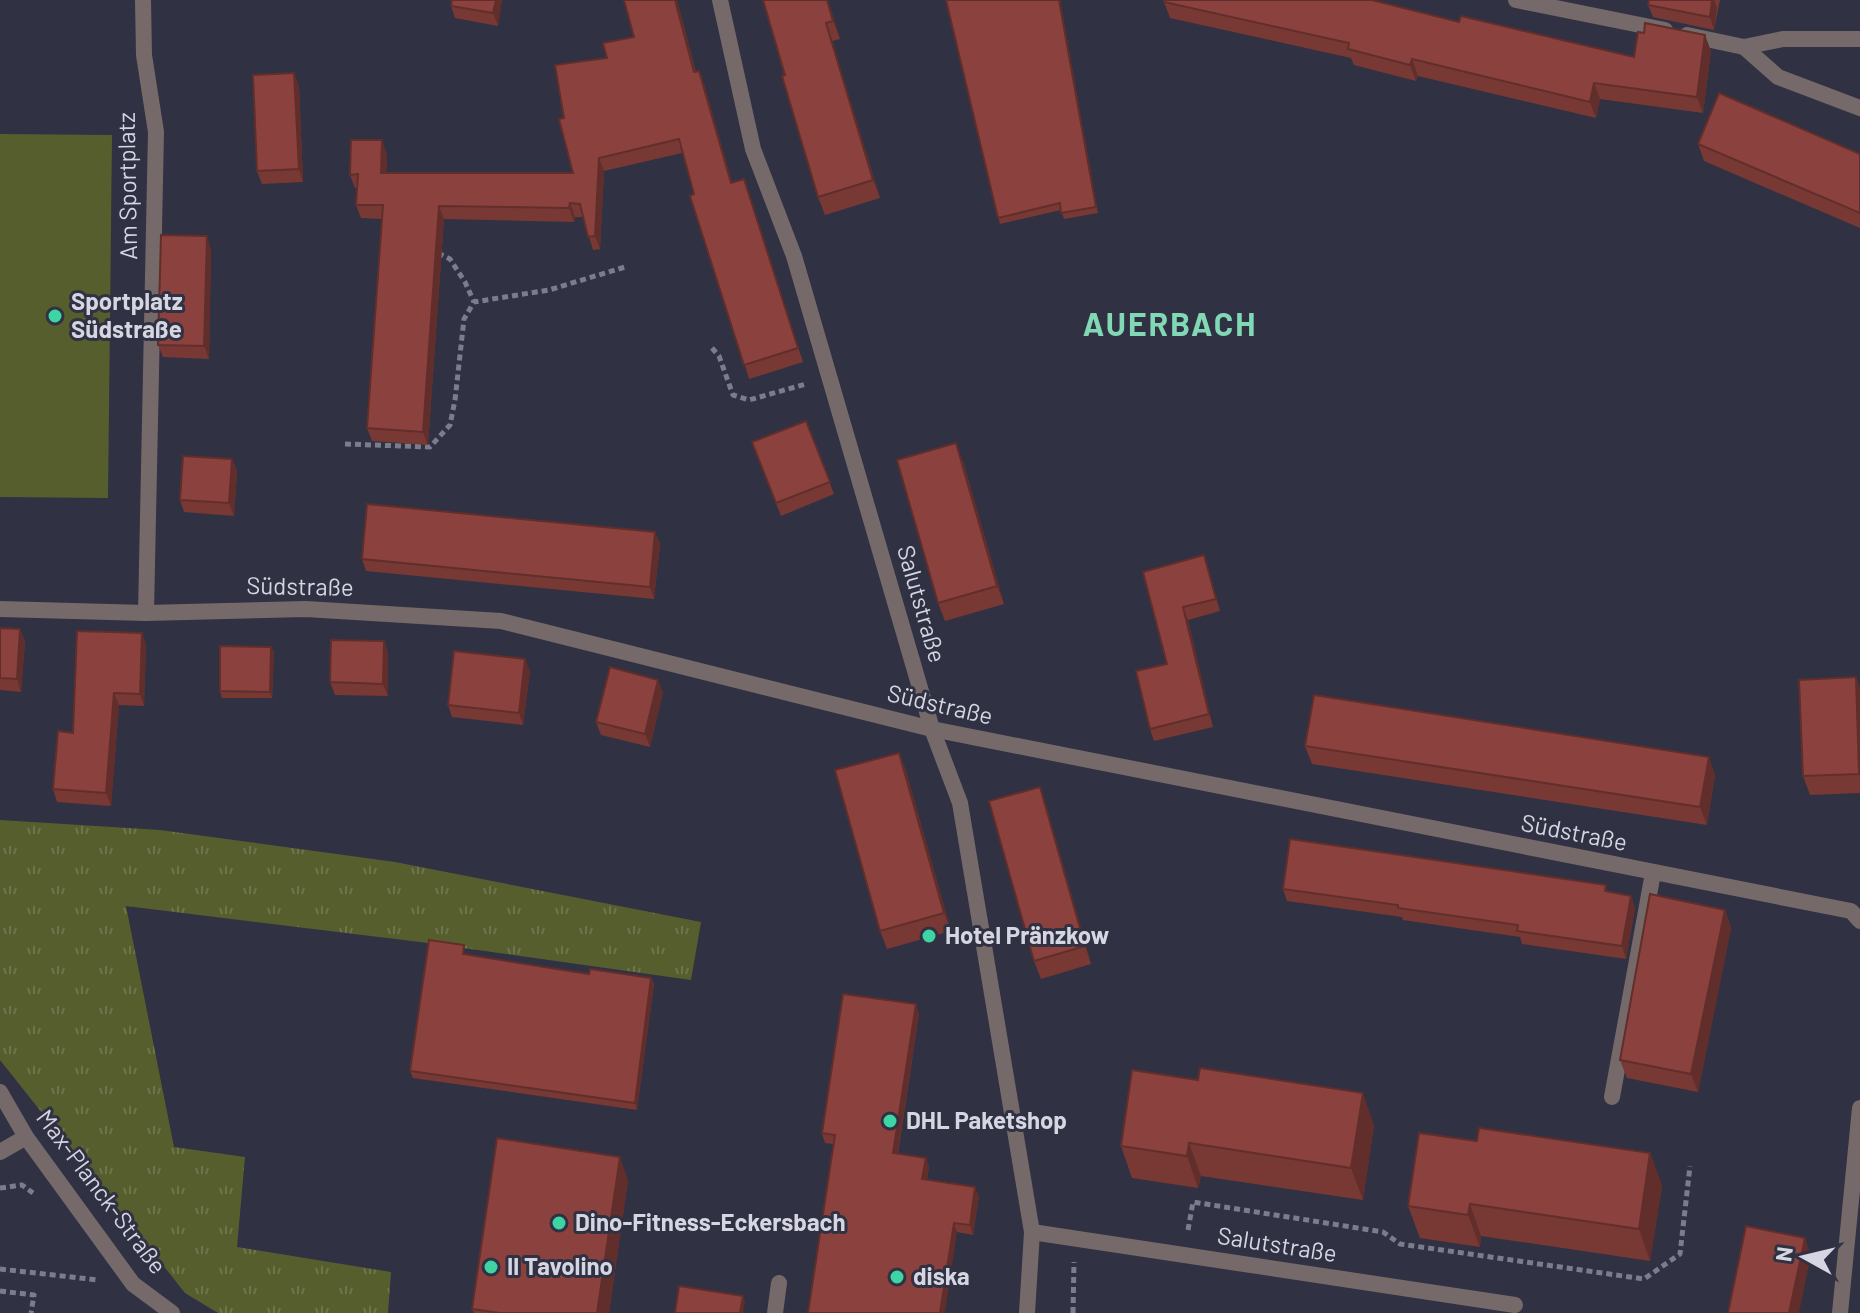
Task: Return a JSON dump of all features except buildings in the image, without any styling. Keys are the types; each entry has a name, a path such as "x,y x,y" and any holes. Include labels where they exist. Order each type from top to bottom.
{"street":[{"name":"Am Sportplatz","path":"143,0 144,55 156,132 146,613"},
{"name":"Salutstraße","path":"720,0 753,149 794,256 932,729 960,803 1032,1232 1027,1313"},
{"path":"1516,0 1744,47 1783,39 1860,39"},
{"path":"1744,47 1778,77 1860,108"},
{"name":"Südstraße","path":"0,609 146,613 306,609 501,621 932,729 1851,911 1860,921"},
{"path":"1612,1097 1653,873"},
{"name":"Max-Planck-Straße","path":"0,1092 26,1137 133,1284 172,1313"},
{"path":"1840,1313 1860,1108"},
{"path":"0,1152 26,1137"},
{"name":"Salutstraße","path":"1032,1232 1515,1305"},
{"path":"775,1313 779,1283"}],"path":[{"path":"430,249 450,259 474,302"},
{"path":"474,302 549,290 625,267"},
{"path":"345,444 430,447 450,425 464,319 474,302"},
{"path":"712,348 719,356 733,395 749,400 829,376"},
{"path":"1186,1238 1193,1202 1383,1232 1400,1244 1644,1279 1680,1254 1690,1166"},
{"path":"1073,1313 1074,1238"},
{"path":"0,1269 133,1284"},
{"path":"0,1291 34,1295 31,1313"}],"green space":[{"name":"Sportplatz Südstraße","path":"0,134 112,135 108,498 0,497"},
{"path":"0,820 160,830 395,862 701,922 691,980 420,942 126,906 174,1147 245,1157 237,1247 391,1272 388,1313 218,1313 185,1293 0,1060"}],"place":[{"name":"Sportplatz Südstraße","path":"55,316"},
{"name":"Hotel Pränzkow","path":"929,936"},
{"name":"DHL Paketshop","path":"890,1121"},
{"name":"Dino-Fitness-Eckersbach","path":"559,1223"},
{"name":"Il Tavolino","path":"491,1267"},
{"name":"diska","path":"897,1277"}],"district":[{"name":"AUERBACH","path":"1170,325"}]}
